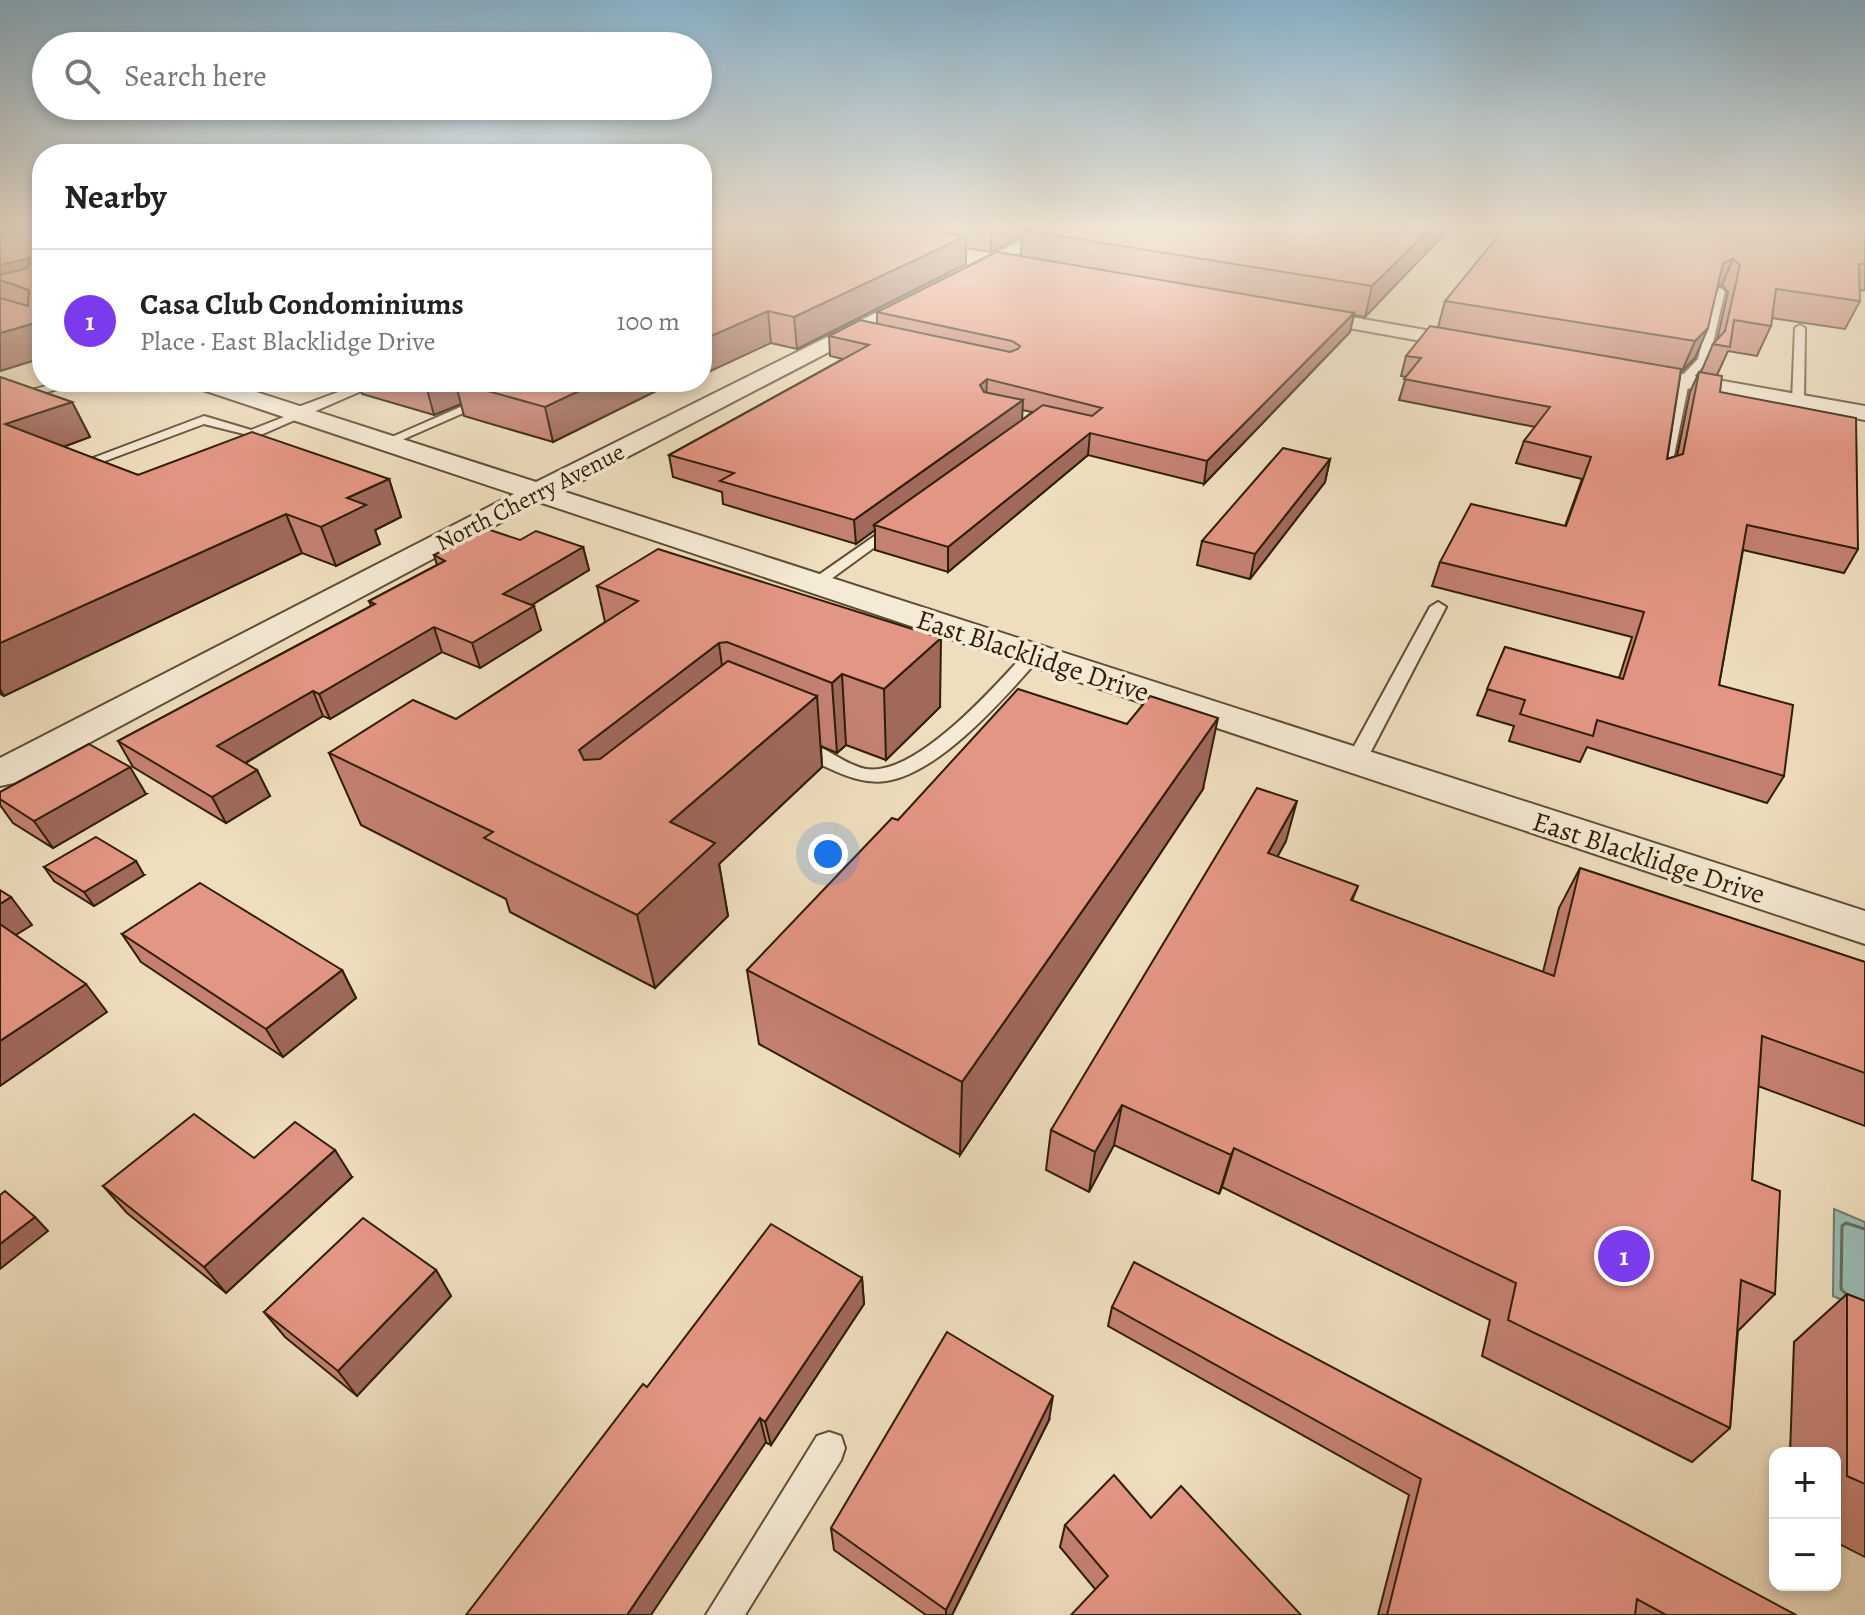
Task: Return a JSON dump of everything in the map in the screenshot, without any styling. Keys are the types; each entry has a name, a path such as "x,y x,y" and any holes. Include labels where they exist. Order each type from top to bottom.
{"street":[{"name":"North Cherry Avenue","path":"0,774 536,493 864,334 925,301"},
{"path":"1272,309 1492,348"},
{"path":"1611,369 1865,413"},
{"name":"East Blacklidge Drive","path":"232,392 536,493 723,560 815,584 1865,928"}],"lane":[{"path":"1663,476 1683,381 1703,360 1717,301"},
{"path":"1798,401 1800,328"},
{"path":"0,402 38,392"},
{"path":"241,395 249,392"},
{"path":"252,434 351,392"},
{"path":"384,443 504,392"},
{"path":"84,464 204,420 270,441 243,452"},
{"path":"815,584 912,512"},
{"path":"1356,761 1438,607"},
{"path":"775,737 868,776 896,773 973,719 1033,655"},
{"path":"724,1615 829,1448"}],"water":[{"path":"1834,1209 1865,1222 1865,1310 1833,1296"}],"building":[{"path":"0,301 28,306 28,301 32,301 32,324 0,333"},
{"path":"712,301 827,301 794,317 768,311 712,336"},
{"path":"898,301 1286,301 1354,313 1207,461 1090,433 948,547 874,525 1043,405 1092,416 1102,408 987,379 980,385 984,392 1023,400 854,520 720,481 734,473 669,455 869,345 829,336 860,320 1010,352 1020,346 1012,341 877,312"},
{"path":"1447,301 1714,301 1708,328 1695,341"},
{"path":"1732,301 1774,301 1771,326 1734,320 1730,347 1713,344 1725,331"},
{"path":"1430,326 1681,369 1667,459 1683,454 1699,372 1722,376 1720,392 1856,418 1858,549 1747,525 1719,685 1793,705 1784,776 1597,720 1593,736 1520,714 1525,700 1487,689 1505,647 1623,679 1644,612 1440,562 1471,504 1566,526 1591,457 1524,441 1550,407 1404,379 1421,358 1406,356"},
{"path":"0,377 32,388 32,392 43,392 72,402 5,424 138,475 252,432 389,479 347,498 366,505 321,527 286,514 0,643"},
{"path":"492,392 577,392 545,407"},
{"path":"1283,448 1330,459 1255,554 1202,541"},
{"path":"484,528 520,540 536,531 583,547 503,594 534,606 472,643 434,627 319,694 313,691 217,746 257,770 212,797 118,741 375,604 369,601 445,561 434,555"},
{"path":"658,549 941,638 884,689 842,674 832,683 727,642 719,643 579,750 584,760 600,759 728,661 817,696 670,822 715,843 637,915 484,838 493,832 329,753 413,700 456,719 638,601 597,586"},
{"path":"1018,689 1127,724 1150,696 1218,718 962,1082 747,970 892,818 898,820"},
{"path":"89,744 130,767 34,821 0,799 0,792"},
{"path":"1257,788 1297,801 1268,853 1358,886 1351,900 1554,976 1580,868 1865,962 1865,1073 1762,1036 1752,1180 1780,1191 1775,1294 1741,1280 1730,1428 1508,1320 1516,1283 1234,1148 1231,1155 1122,1105 1095,1152 1051,1130"},
{"path":"96,837 136,861 84,892 44,867"},
{"path":"200,883 342,970 266,1029 122,934"},
{"path":"0,890 11,897 0,904"},
{"path":"0,924 86,984 0,1041"},
{"path":"194,1114 254,1158 295,1122 335,1150 204,1267 103,1186"},
{"path":"5,1191 35,1217 0,1244 0,1195"},
{"path":"363,1218 436,1270 338,1371 264,1312"},
{"path":"771,1224 862,1278 765,1422 760,1418 627,1615 466,1615 643,1384 647,1387"},
{"path":"1134,1262 1796,1615 1666,1615 1637,1599 1635,1615 1387,1615 1421,1479 1112,1307"},
{"path":"1847,1294 1865,1301 1865,1484 1847,1476"},
{"path":"947,1332 1053,1396 946,1610 831,1528"},
{"path":"1114,1475 1151,1518 1181,1486 1301,1615 1071,1615 1108,1576 1065,1525"}],"place":[{"name":"Casa Club Condominiums","path":"1624,1256"}]}
